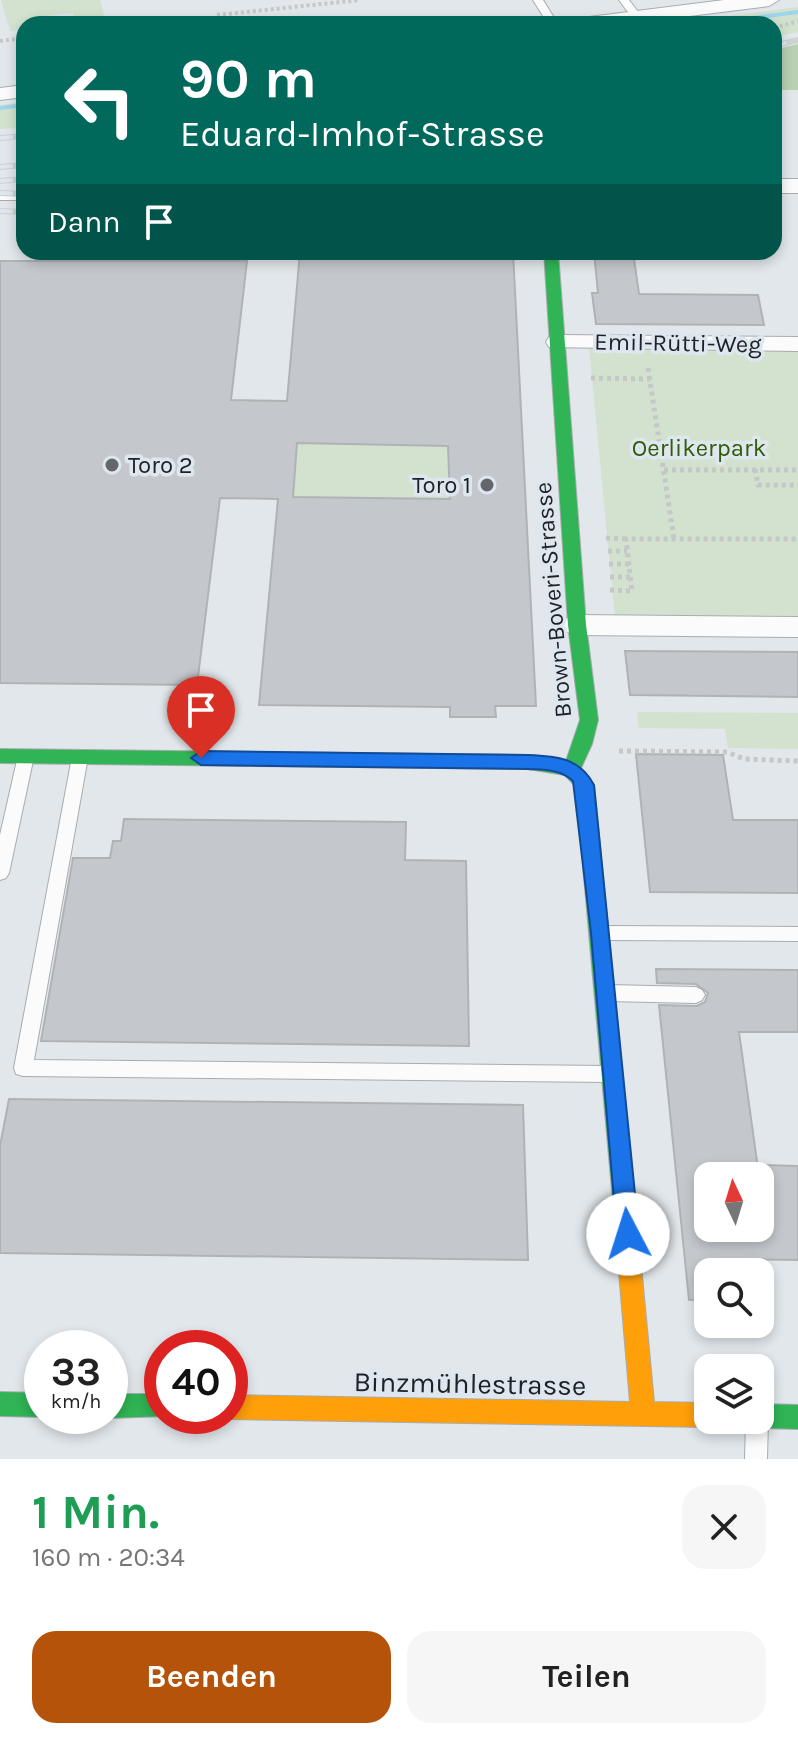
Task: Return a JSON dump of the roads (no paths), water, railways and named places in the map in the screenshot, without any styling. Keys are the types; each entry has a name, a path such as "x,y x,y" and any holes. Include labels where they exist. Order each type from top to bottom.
{"street":[{"path":"645,16 769,0"},
{"name":"Brown-Boveri-Strasse","path":"552,260 577,625 589,720 583,744 571,769"},
{"name":"Emil-Rütti-Weg","path":"558,342 798,344"},
{"path":"577,625 798,627"},
{"path":"0,756 528,762 571,769 585,785 643,1414"},
{"path":"0,1404 24,1405"},
{"name":"Binzmühlestrasse","path":"248,1407 694,1415"},
{"path":"774,1418 798,1417"}],"lane":[{"path":"624,0 636,16"},
{"path":"0,873 26,756"},
{"path":"80,757 23,1068 614,1075"},
{"path":"601,933 798,934"},
{"path":"606,993 696,995"},
{"path":"756,1459 757,1434"}],"waterway":[{"path":"768,16 798,12"},
{"path":"0,108 16,106"}],"railway":[{"path":"782,44 798,40"},
{"path":"0,138 16,137"},
{"path":"0,167 16,166"},
{"path":"0,181 16,180"},
{"path":"0,193 16,194"},
{"path":"0,211 16,212"}],"place":[{"name":"Toro 2","path":"112,465"},
{"name":"Toro 1","path":"487,485"}],"park label":[{"name":"Oerlikerpark","path":"699,448"}]}
